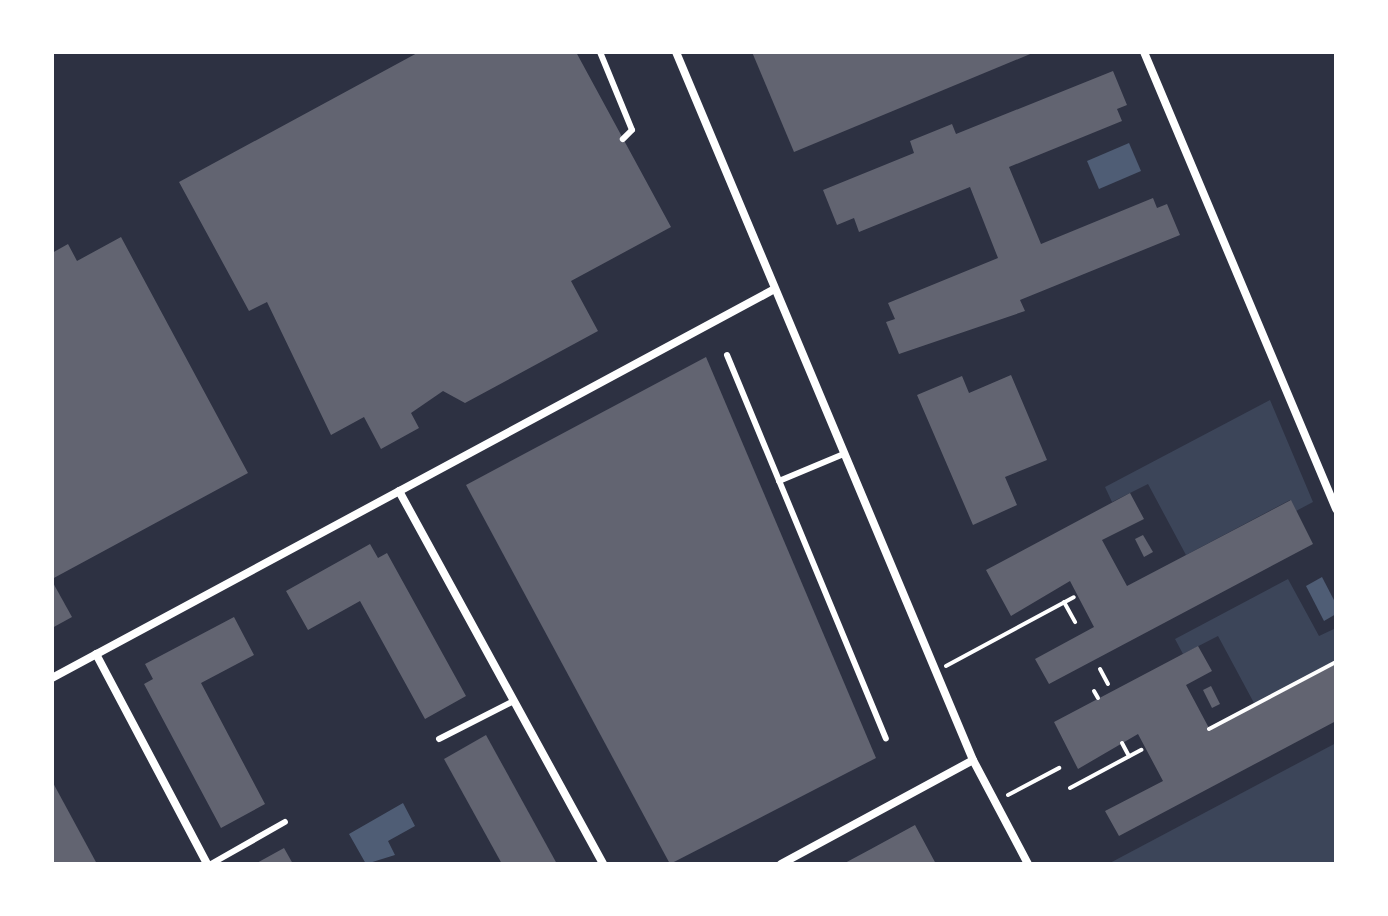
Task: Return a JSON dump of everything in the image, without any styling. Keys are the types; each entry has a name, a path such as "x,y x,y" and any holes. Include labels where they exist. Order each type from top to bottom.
{"street":[{"path":"676,52 773,290 973,760 1028,864"},
{"path":"1144,52 1336,509"},
{"path":"52,678 773,290"},
{"path":"399,491 603,864"},
{"path":"96,654 209,864"},
{"path":"781,864 973,760"}],"lane":[{"path":"600,52 632,130 623,139"},
{"path":"727,355 886,738"},
{"path":"779,481 844,454"},
{"path":"439,739 514,701"},
{"path":"209,864 285,822"}],"path":[{"path":"936,671 1074,597"},
{"path":"1064,602 1075,622"},
{"path":"1209,729 1336,662"},
{"path":"1100,669 1108,684"},
{"path":"1094,691 1098,698"},
{"path":"1122,743 1129,756"},
{"path":"1070,788 1141,750"},
{"path":"995,802 1059,768"}],"shaded area":[{"path":"1129,143 1141,171 1099,189 1087,161"},
{"path":"1270,400 1313,502 1296,511 1290,500 1186,555 1148,484 1112,502 1105,487"},
{"path":"1322,577 1336,604 1336,614 1324,621 1306,586"},
{"path":"1288,579 1319,636 1336,628 1336,660 1254,703 1218,636 1183,654 1175,639"},
{"path":"1336,743 1336,864 1108,864"},
{"path":"403,803 415,826 388,841 395,855 366,864 349,834"}],"building":[{"path":"419,52 576,52 671,227 571,281 598,331 465,403 443,391 411,413 419,428 381,449 364,417 331,435 267,302 249,311 179,182"},
{"path":"752,52 1035,52 794,152"},
{"path":"1113,71 1127,105 1117,109 1122,121 1009,167 1041,244 1153,198 1157,208 1167,204 1180,235 1020,300 1025,311 899,354 886,322 895,319 888,303 998,258 970,187 859,232 854,218 837,225 823,190 914,153 910,141 952,124 956,134"},
{"path":"121,237 248,473 52,579 52,253 68,244 77,261"},
{"path":"706,357 876,758 670,864 466,485"},
{"path":"1011,375 1047,460 1005,477 1017,505 973,525 917,395 962,376 969,393"},
{"path":"1130,493 1144,519 1102,540 1127,586 1291,500 1313,544 1049,684 1035,659 1094,627 1070,581 1011,616 986,570"},
{"path":"1143,535 1153,552 1144,557 1135,539"},
{"path":"370,544 378,558 387,553 466,696 425,719 360,601 308,630 286,591"},
{"path":"52,581 72,617 52,628"},
{"path":"234,617 254,655 201,683 265,804 221,828 144,684 153,679 145,664"},
{"path":"1198,646 1212,671 1186,685 1210,730 1336,664 1336,721 1119,836 1105,811 1163,781 1138,734 1078,769 1054,722"},
{"path":"1211,686 1220,704 1212,708 1203,690"},
{"path":"486,735 557,864 502,864 444,759"},
{"path":"52,781 97,864 52,864"},
{"path":"915,825 936,864 843,864 871,849"},
{"path":"284,848 293,864 255,864"}]}
